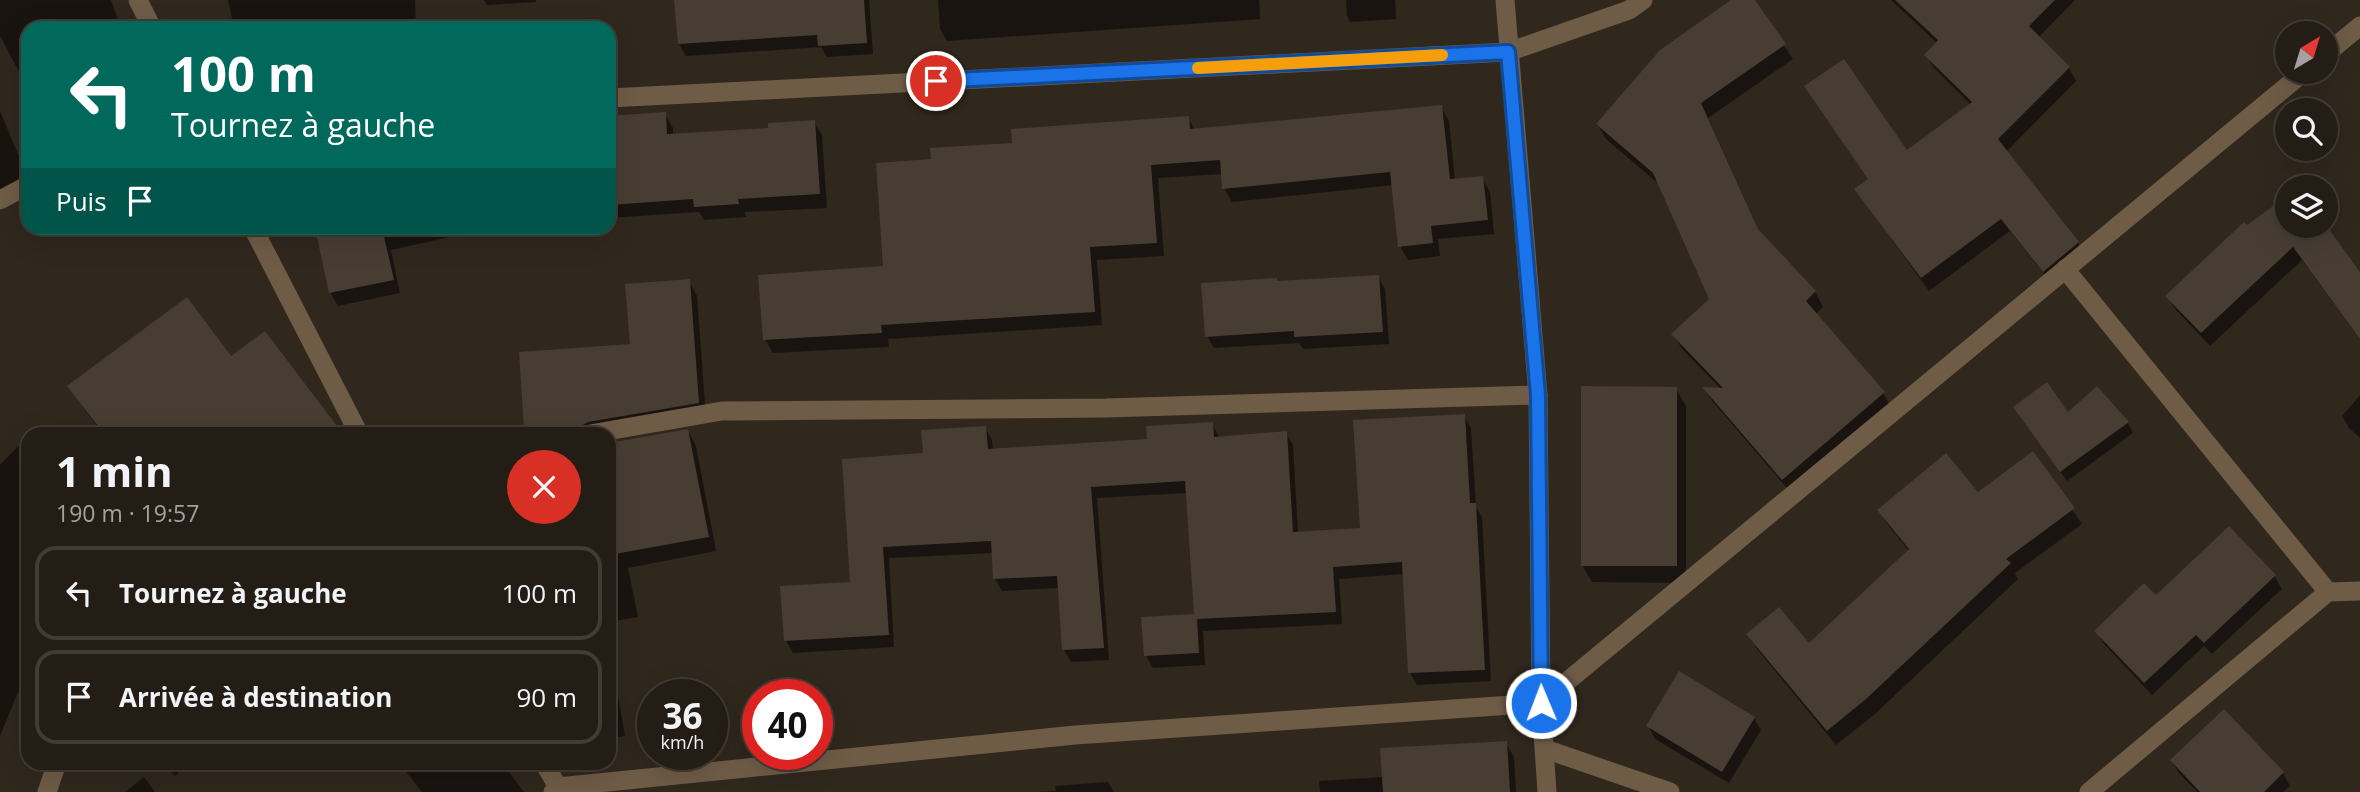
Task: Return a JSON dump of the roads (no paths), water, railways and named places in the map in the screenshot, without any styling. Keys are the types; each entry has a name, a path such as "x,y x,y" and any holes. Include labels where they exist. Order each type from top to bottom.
{"street":[{"path":"138,0 148,21"},
{"path":"1505,0 1538,395 1541,703 1547,792"},
{"path":"616,97 1508,52 1629,10 1643,0"},
{"path":"2338,44 2360,26"},
{"path":"547,770 555,790 1075,735 1541,703 2289,84"},
{"path":"0,200 21,189"},
{"path":"257,235 355,427"},
{"path":"2065,269 2328,592"},
{"path":"616,429 722,411 1106,408 1538,395"},
{"path":"2090,792 2328,592 2360,591"},
{"path":"1545,749 1670,792"},
{"path":"47,792 55,770"}]}
